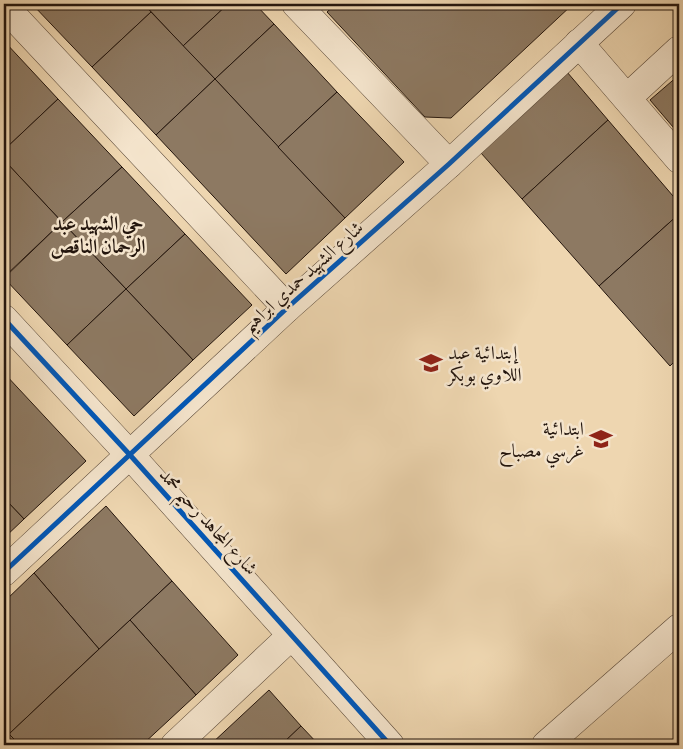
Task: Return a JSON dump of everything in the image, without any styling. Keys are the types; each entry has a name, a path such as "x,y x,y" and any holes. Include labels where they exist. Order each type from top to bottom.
{"street":[{"name":"شارع الشهيد حمدي ابراهيم","path":"4,572 287,308 449,164 622,4"},
{"path":"4,6 287,308"},
{"path":"308,8 449,164"},
{"path":"579,43 679,159"},
{"path":"627,98 679,50"},
{"name":"شارع المجاهد رحيم محمد","path":"4,319 130,455 390,745"},
{"path":"546,745 679,628"},
{"path":"175,745 291,636"}],"building":[{"path":"32,4 144,4 151,12 92,67"},
{"path":"144,4 228,4 183,46"},
{"path":"228,4 255,4 274,24 215,79 183,46"},
{"path":"336,4 573,4 451,118 425,117 327,12"},
{"path":"151,12 215,79 156,135 92,67"},
{"path":"274,24 337,92 278,147 215,79"},
{"path":"4,41 58,99 4,150"},
{"path":"567,72 608,120 522,199 481,153"},
{"path":"679,75 679,134 650,100"},
{"path":"215,79 345,218 286,274 156,135"},
{"path":"337,92 404,162 345,218 278,147"},
{"path":"58,99 122,167 62,222 4,160 4,150"},
{"path":"608,120 679,203 679,214 599,286 522,199"},
{"path":"4,160 62,222 4,277"},
{"path":"122,167 185,234 126,289 62,222"},
{"path":"679,214 679,357 670,366 599,286"},
{"path":"62,222 126,289 67,345 4,278"},
{"path":"185,234 252,305 193,360 126,289"},
{"path":"126,289 193,360 134,416 67,345"},
{"path":"4,373 86,461 24,519 4,498"},
{"path":"4,498 24,519 4,538"},
{"path":"106,506 172,581 99,649 34,573"},
{"path":"34,573 99,649 9,734 4,728 4,602"},
{"path":"172,581 238,655 196,695 130,620"},
{"path":"130,620 196,695 142,745 20,745 9,734"},
{"path":"269,690 301,726 281,745 210,745"},
{"path":"301,726 319,745 281,745"},
{"path":"9,734 20,745 4,745 4,739"}],"cycle path":[{"path":"4,572 287,308 449,164 622,4"},
{"path":"4,319 130,455 390,745"}],"place":[{"name":"إبتدائية عبد اللاوي بوبكر","path":"431,363"},
{"name":"ابتدائية غرسي مصباح","path":"601,439"}],"district":[{"name":"حي الشهيد عبد الرحمان الناقص","path":"98,234"}]}
